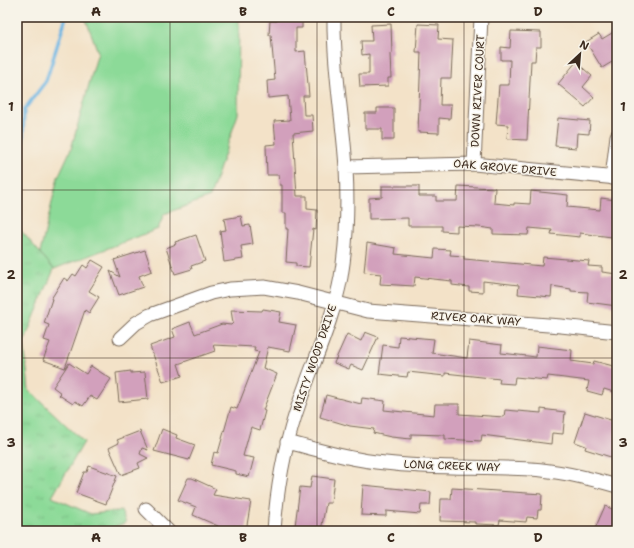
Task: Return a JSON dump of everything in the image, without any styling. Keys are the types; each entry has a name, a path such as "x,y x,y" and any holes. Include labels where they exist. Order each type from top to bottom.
{"street":[{"name":"MISTY WOOD DRIVE","path":"274,531 279,484 287,442 335,302 341,277 347,216 346,167 336,60 334,17"},
{"name":"DOWN RIVER COURT","path":"474,164 481,17"},
{"path":"614,178 617,136"},
{"name":"OAK GROVE DRIVE","path":"346,167 474,164 614,178"},
{"name":"RIVER OAK WAY","path":"120,338 136,323 150,315 211,293 230,289 264,287 376,311 617,332"},
{"name":"LONG CREEK WAY","path":"287,442 352,458 383,463 418,466 532,469 575,474 617,486"},
{"path":"146,509 168,531"}],"green space":[{"path":"85,17 239,17 238,114 210,197 164,214 158,229 54,269 40,253 58,177 71,149 98,52"},
{"path":"17,226 54,269 24,342 29,390 84,442 52,497 91,514 121,511 126,523 101,531 17,531"}],"building":[{"path":"277,17 302,17 302,28 296,28 296,52 305,51 309,96 303,96 304,115 312,115 313,131 293,133 297,196 307,196 307,209 317,210 316,230 313,229 309,267 296,266 296,263 286,262 288,229 286,229 286,213 282,213 282,185 280,185 279,175 267,175 266,145 276,144 274,121 290,120 288,96 268,98 267,81 275,80 271,35 269,35 270,21 277,21"},
{"path":"391,24 391,78 388,78 388,86 360,87 359,74 369,74 369,54 362,55 361,41 372,41 371,25"},
{"path":"418,24 439,25 438,39 453,40 451,78 441,78 440,105 451,105 450,119 439,118 439,133 418,132 421,52 416,52"},
{"path":"617,30 617,59 602,68 586,42 599,34 602,39"},
{"path":"511,31 541,32 541,47 536,47 535,61 531,61 527,140 507,139 508,125 496,124 499,85 509,85 510,60 501,60 501,47 510,48"},
{"path":"576,62 592,76 583,87 594,97 585,107 558,84"},
{"path":"377,108 394,108 394,140 382,140 382,129 365,129 365,113 377,113"},
{"path":"558,118 590,121 589,134 577,133 576,148 555,146"},
{"path":"382,186 419,186 419,196 436,196 436,201 457,201 458,186 495,188 494,203 514,205 514,203 530,204 531,191 568,195 567,207 600,210 601,198 616,200 612,237 580,233 580,237 551,234 552,230 529,228 528,235 493,234 493,229 479,227 457,226 457,232 442,231 442,226 408,226 408,218 369,219 369,198 382,197"},
{"path":"241,216 243,226 250,225 253,244 241,246 243,259 224,262 220,231 226,230 224,219"},
{"path":"196,235 205,261 191,266 192,269 175,274 166,248 176,244 175,242"},
{"path":"367,243 396,248 395,254 434,258 435,249 451,250 450,255 464,256 464,259 542,266 543,257 589,261 588,266 602,267 602,272 617,274 617,306 587,302 588,292 571,291 571,289 552,286 551,297 518,294 519,285 483,281 483,292 469,291 469,287 452,285 452,281 415,277 414,286 380,284 381,274 364,272"},
{"path":"145,250 152,271 139,276 143,287 119,295 110,271 120,277 114,260"},
{"path":"92,260 104,267 89,291 99,297 89,313 85,310 65,368 43,360 50,342 44,340 49,325 44,323 51,299 64,278 68,281 73,274 76,276 83,265 87,268"},
{"path":"263,309 281,312 279,322 296,325 290,351 268,347 263,368 277,374 263,410 265,411 260,430 251,427 243,456 254,458 249,477 236,474 236,471 211,465 214,452 218,453 231,407 237,409 259,352 254,351 255,347 213,345 215,351 178,364 182,376 163,382 150,346 175,337 172,329 190,322 195,334 222,324 231,325 233,323 231,310 262,311"},
{"path":"365,332 378,337 363,370 351,365 349,369 334,363 347,334 361,341"},
{"path":"399,336 434,339 432,353 467,358 469,341 502,345 501,353 536,357 537,346 572,350 571,361 593,364 594,361 617,367 617,393 604,389 602,395 587,391 589,381 548,376 547,380 515,377 514,384 499,383 500,379 445,373 445,376 408,372 407,377 379,374 383,345 398,347"},
{"path":"69,363 86,374 91,366 111,379 97,400 90,396 83,406 75,401 73,404 59,395 61,393 53,387"},
{"path":"131,371 131,373 145,372 148,399 119,402 116,373"},
{"path":"326,395 361,404 362,398 385,401 384,410 434,415 435,404 459,404 459,414 504,417 505,410 541,413 541,409 565,412 563,434 552,433 551,444 482,435 481,441 445,439 445,435 411,434 411,439 391,437 373,433 374,429 350,426 320,417"},
{"path":"585,412 617,422 617,459 585,449 586,446 575,442"},
{"path":"162,429 177,435 176,438 195,445 189,460 154,451"},
{"path":"140,431 148,450 142,448 140,454 148,458 138,463 140,468 121,475 109,448 119,443 117,440"},
{"path":"89,466 117,476 106,504 76,493 84,472 87,472"},
{"path":"312,476 334,479 331,503 326,503 321,531 300,531 300,526 295,526 300,487 310,488"},
{"path":"188,478 192,478 216,489 213,495 251,501 246,531 217,529 218,526 193,515 196,507 178,500"},
{"path":"363,485 431,492 430,505 421,505 420,514 386,511 386,516 361,515"},
{"path":"452,488 542,494 541,510 538,510 537,518 527,517 526,522 500,520 499,525 475,524 475,522 440,521 441,499 451,499"},
{"path":"605,506 617,511 617,531 594,531"}],"waterway":[{"path":"17,148 23,140 24,110 46,81 66,17"}]}
